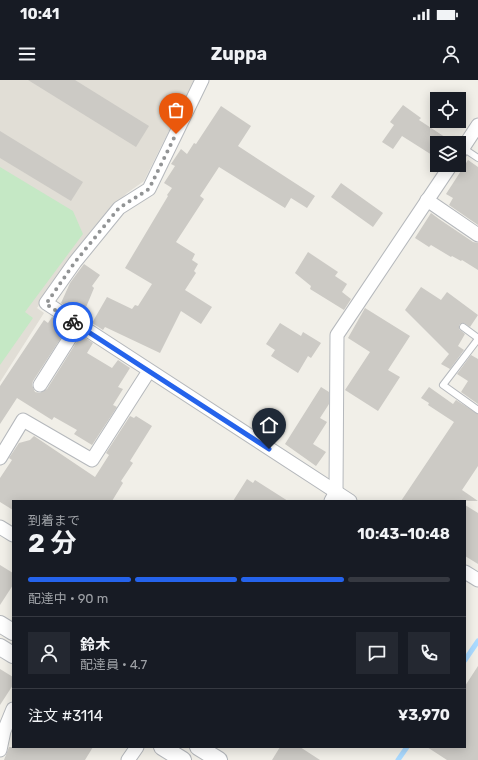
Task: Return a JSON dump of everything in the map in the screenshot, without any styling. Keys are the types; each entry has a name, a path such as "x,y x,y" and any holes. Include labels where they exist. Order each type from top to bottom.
{"street":[{"path":"202,80 149,189 119,208 75,262 46,304 149,371 334,497 346,500"},
{"path":"466,143 478,125"},
{"path":"334,497 337,336 446,172"},
{"path":"427,200 478,235"},
{"path":"40,385 78,325"},
{"path":"0,458 23,420 92,460 149,371"},
{"path":"0,527 12,534"},
{"path":"466,573 478,580"},
{"path":"0,624 12,631"},
{"path":"0,647 12,654"},
{"path":"0,750 8,732 12,714"},
{"path":"128,760 136,748"},
{"path":"164,748 183,760"},
{"path":"200,748 219,760"}],"lane":[{"path":"466,153 478,158"},
{"path":"463,327 478,339 443,385 478,410"}],"shaded area":[{"path":"0,80 194,80 144,181 127,193 94,227 37,308 44,313 0,382"}],"green space":[{"path":"0,167 73,211 83,234 25,312 33,318 0,365"}],"building":[{"path":"28,80 75,80 149,126 136,147"},
{"path":"403,105 421,118 419,120 443,136 430,136 430,154 402,136 393,149 382,142 394,125 390,122"},
{"path":"221,106 251,126 238,146 315,196 307,208 291,198 285,208 219,167 200,196 204,199 176,242 195,254 192,260 198,264 194,271 196,273 185,290 212,307 201,324 181,311 160,353 105,327 103,330 92,323 107,297 132,309 135,305 138,306 152,284 125,268 172,188 164,183 175,166 171,164 181,149 187,154 194,143 196,144"},
{"path":"0,131 83,182 71,201 0,158"},
{"path":"468,160 478,167 478,225 449,205 453,198 446,194 460,172 466,172 466,163"},
{"path":"341,183 383,213 373,227 331,197"},
{"path":"431,213 473,242 478,243 478,270 462,260 461,261 452,256 451,257 431,245 429,247 415,238"},
{"path":"308,252 338,272 335,276 347,284 342,292 351,299 344,310 310,289 311,286 295,273"},
{"path":"84,264 100,275 92,286 94,288 82,317 61,303 70,283"},
{"path":"421,287 441,300 447,292 478,315 470,327 464,323 459,325 459,329 465,334 458,346 464,350 450,369 441,364 449,354 405,310"},
{"path":"365,308 410,336 388,370 400,377 378,411 345,390 370,352 348,338"},
{"path":"52,317 68,327 33,381 32,385 35,392 40,393 47,389 81,335 93,343 87,353 112,368 118,360 130,368 118,387 123,389 113,405 117,407 92,445 74,434 77,430 54,417 52,420 17,398 0,424 0,386 44,320 48,323"},
{"path":"280,323 301,336 303,332 321,343 311,358 308,356 298,373 271,356 275,350 266,344"},
{"path":"471,355 478,359 478,404 461,392 468,381 457,374"},
{"path":"321,387 329,392 329,404 320,418 327,422 313,444 326,452 316,466 285,444"},
{"path":"429,387 453,404 456,400 478,414 478,466 462,490 478,501 402,500 454,422 428,405 429,403 421,398"},
{"path":"130,416 134,418 136,416 152,426 130,461 133,463 121,481 123,483 113,500 12,500 12,509 0,502 0,478 12,460 9,458 19,443 30,440 34,436 95,477 109,455 106,453"},
{"path":"247,479 253,483 255,480 286,500 234,500"},
{"path":"466,506 478,513 478,564 466,557"},
{"path":"0,565 12,572 12,587 0,605"},
{"path":"478,666 478,760 447,760 429,748 466,748 466,684"},
{"path":"0,669 12,676 12,687 0,705"},
{"path":"9,747 92,748 85,760 4,760"},
{"path":"279,748 302,748 320,760 272,760"}],"waterway":[{"path":"466,659 478,641"},
{"path":"398,760 406,748"}],"way so far":[{"path":"73,322 46,304 75,262 119,208 149,189 176,134"}],"route":[{"path":"73,322 269,449"}]}
